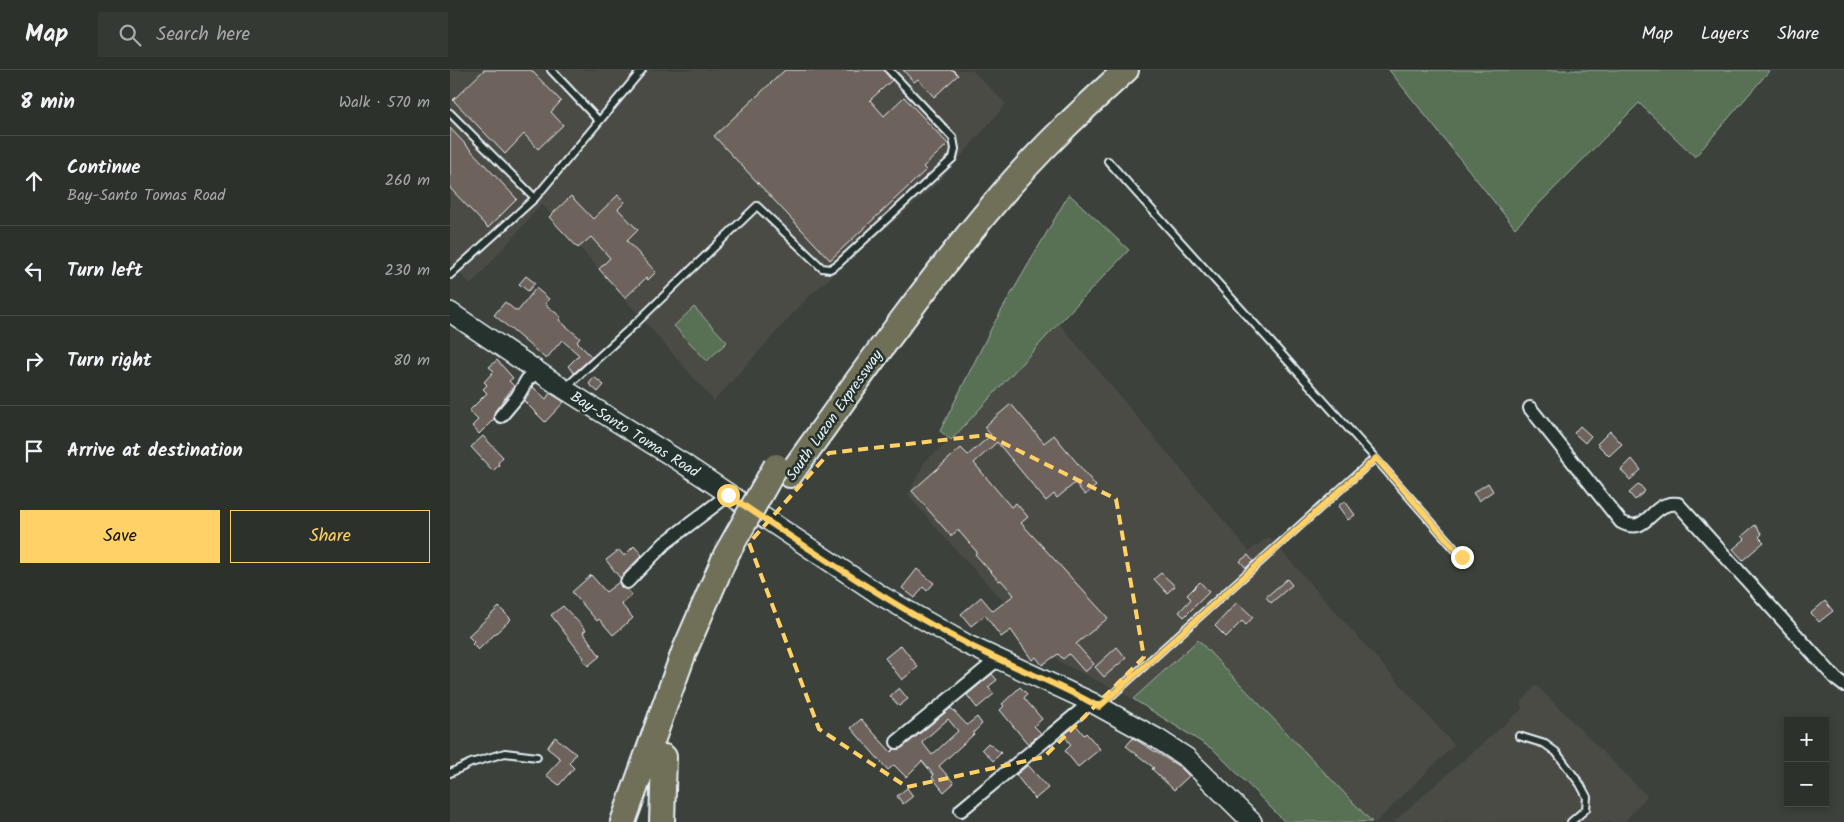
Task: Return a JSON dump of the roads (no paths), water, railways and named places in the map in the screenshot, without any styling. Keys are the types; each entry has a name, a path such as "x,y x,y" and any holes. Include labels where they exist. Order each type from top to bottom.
{"highway":[{"name":"South Luzon Expressway","path":"623,822 684,652 783,470 891,306 986,188 1064,104 1102,70"},
{"name":"South Luzon Expressway","path":"783,470 999,198 1076,116 1126,70"},
{"name":"South Luzon Expressway","path":"640,822 734,558"},
{"path":"662,822 664,757"}],"main road":[{"name":"Bay-Santo Tomas Road","path":"450,312 564,389 681,462 880,595 968,645 1095,704 1158,739 1187,758 1252,822"}],"street":[{"path":"501,416 517,398 527,380 538,371"},
{"path":"1530,408 1621,522 1630,527 1639,526 1661,507 1669,503 1678,504 1836,679 1844,685"},
{"path":"627,582 665,543 728,495"},
{"path":"898,742 998,660"},
{"path":"961,810 1032,749 1095,704"}],"lane":[{"path":"551,70 599,121"},
{"path":"450,275 535,198 642,70"},
{"path":"564,389 636,323 757,206 822,268 830,269 838,264 953,158 955,149 953,138 889,70"},
{"path":"450,113 535,198"},
{"path":"1108,161 1376,458 1462,557"},
{"path":"1095,704 1376,458"},
{"path":"1519,736 1545,744 1556,752 1580,784 1587,798 1586,809 1571,822"},
{"path":"450,773 471,763 505,753 536,757"}]}
